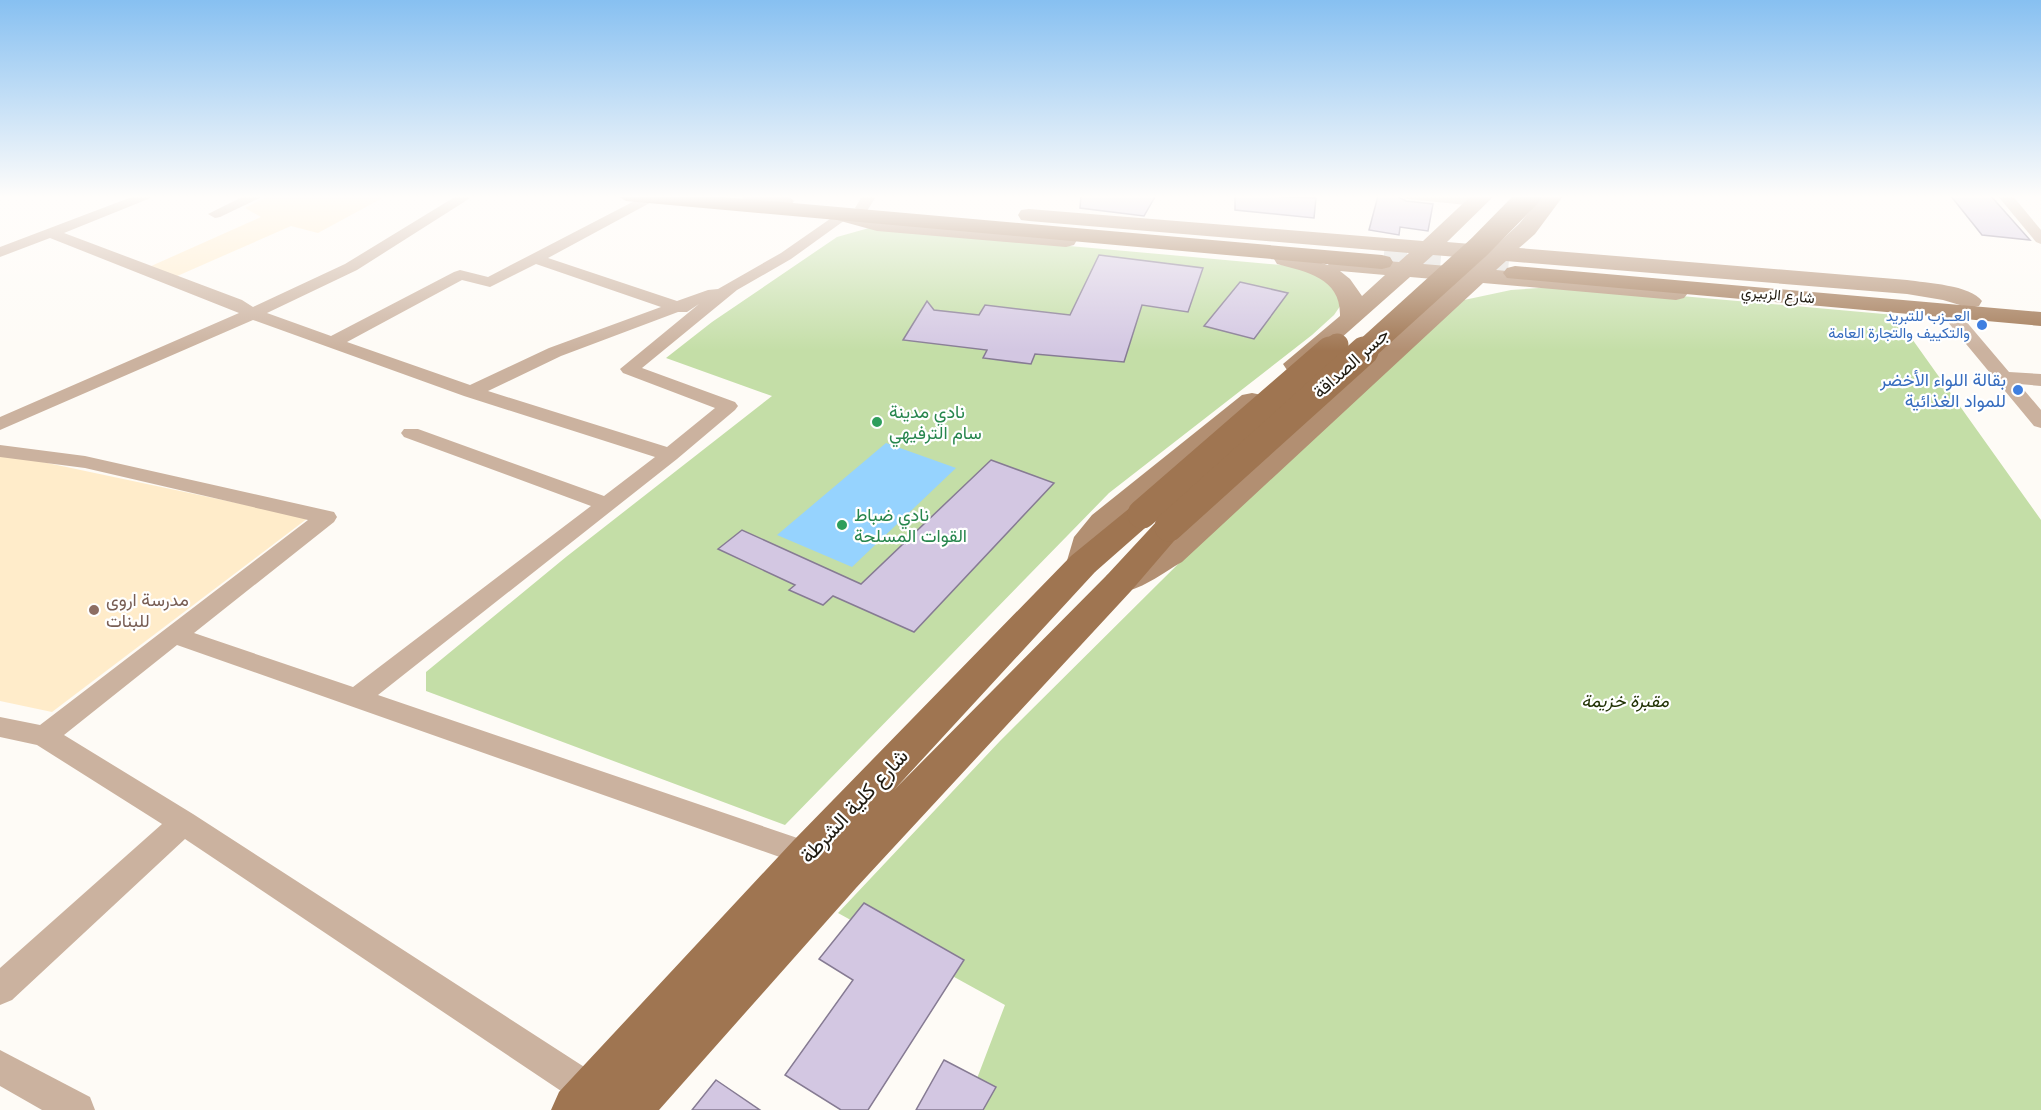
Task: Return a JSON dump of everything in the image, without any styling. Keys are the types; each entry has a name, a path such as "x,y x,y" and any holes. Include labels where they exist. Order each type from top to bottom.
{"main road":[{"path":"1143,247 1285,259 1390,262 1511,264 1573,259 1907,287 1948,293 1966,310"},
{"path":"1250,247 1390,262 1476,277 1966,310"},
{"path":"1414,247 1511,264"},
{"name":"جسر الصداقة","path":"1156,520 1452,247"},
{"name":"جسر الصداقة","path":"1156,520 1479,247"},
{"path":"1119,583 1170,554 1476,277 1511,264 1519,247"},
{"path":"1548,247 1573,259"},
{"path":"1083,564 1090,537 1103,522 1352,318 1390,262 1428,248"},
{"path":"1428,248 1476,277"},
{"path":"1285,259 1324,272 1340,281 1349,291 1354,303 1352,318"},
{"name":"شارع الزبيري","path":"1511,264 2041,319"},
{"name":"شارع الزبيري","path":"1966,310 2041,309"},
{"name":"شارع كلية الشرطة","path":"598,1104 808,854 1083,564 1156,520"},
{"name":"شارع كلية الشرطة","path":"598,1104 840,874 1119,583 1156,520"}],"street":[{"path":"86,247 236,304 252,314 332,343 471,392 670,455"},
{"path":"0,424 252,314 351,267 384,247"},
{"path":"332,343 460,275 490,282 558,247"},
{"path":"471,392 555,352 731,287 798,247"},
{"path":"535,259 677,307 700,312"},
{"path":"358,697 670,455 728,406 629,369 731,287"},
{"path":"1966,310 2004,377 2041,422"},
{"path":"2004,377 2041,380"},
{"path":"411,433 606,504"},
{"path":"0,451 85,462 326,517 44,736"},
{"path":"174,635 808,854"},
{"path":"0,727 44,736 183,823 598,1104"},
{"path":"0,989 183,823"},
{"path":"0,1067 77,1110"}],"shaded area":[{"path":"194,247 244,247 175,277 149,267"},
{"name":"مدرسة اروى للبنات","path":"0,453 308,518 52,712 0,701"}],"green space":[{"name":"نادي ضباط القوات المسلحة","path":"823,247 1079,247 1304,267 1327,276 1345,299 1334,315 1312,335 1109,493 785,825 426,691 426,672 566,557 772,396 666,358 712,322"},
{"name":"مقبرة خزيمة","path":"1568,286 1895,315 2041,520 2041,1110 965,1110 1005,1005 838,913 1000,741 1310,433 1464,300 1511,290"}],"water":[{"path":"886,443 956,468 852,567 777,535"}],"building":[{"path":"1099,255 1203,268 1188,312 1142,305 1124,362 1035,354 1031,364 983,358 987,350 903,340 927,301 934,310 979,315 985,305 1070,315"},
{"path":"1240,282 1288,293 1254,339 1204,326"},
{"path":"991,460 1054,483 914,632 833,596 823,605 789,590 795,585 718,549 742,530 861,584"},
{"path":"864,903 964,960 868,1110 841,1110 785,1075 853,980 819,959"},
{"path":"944,1060 996,1087 983,1110 916,1110"},
{"path":"716,1080 760,1110 692,1110"}],"tunnel":[{"path":"1384,254 1516,265"}],"place":[{"name":"العــزب للتبريد والتكييف والتجارة العامة","path":"1982,325"},
{"name":"بقالة اللواء الأخضر للمواد الغذائية","path":"2018,390"},
{"name":"نادي مدينة سام الترفيهي","path":"877,422"},
{"name":"نادي ضباط القوات المسلحة","path":"842,525"},
{"name":"مدرسة اروى للبنات","path":"94,610"}]}
